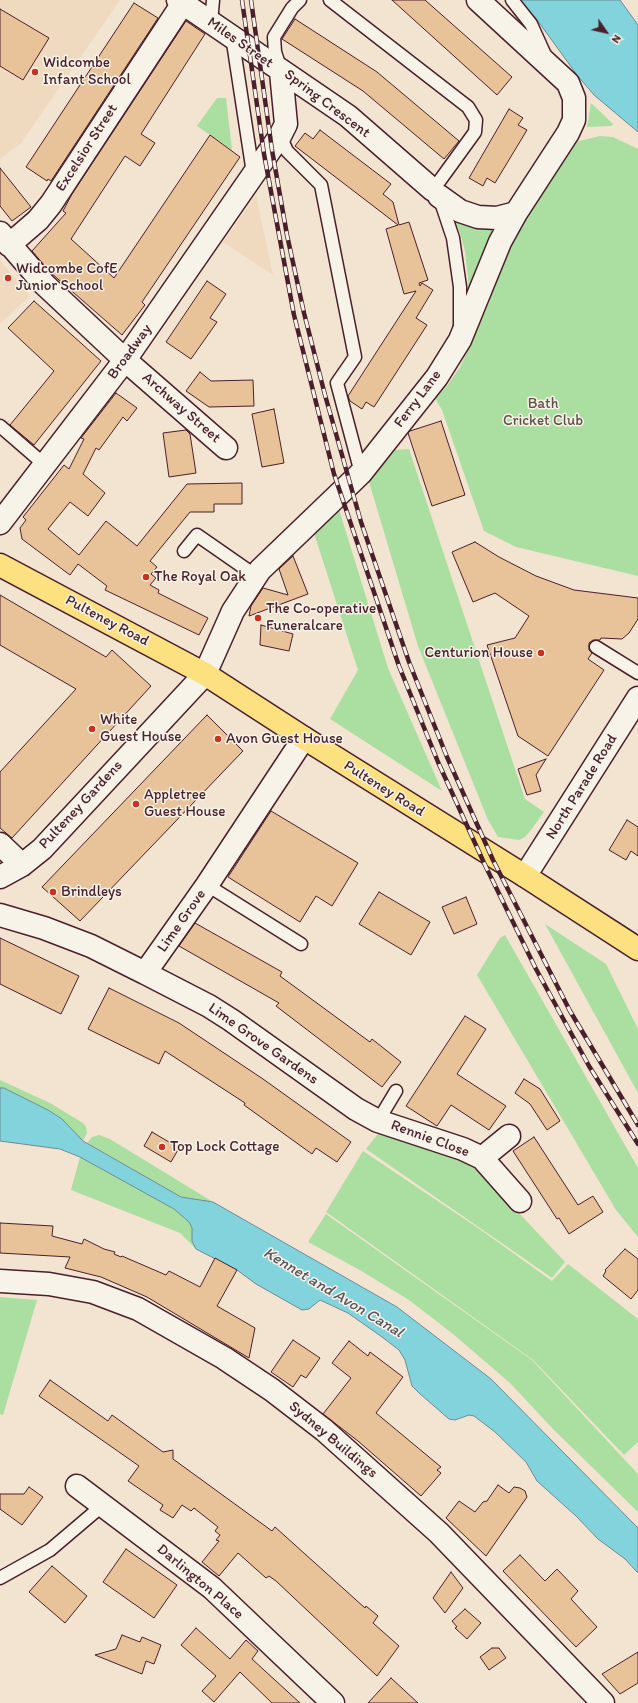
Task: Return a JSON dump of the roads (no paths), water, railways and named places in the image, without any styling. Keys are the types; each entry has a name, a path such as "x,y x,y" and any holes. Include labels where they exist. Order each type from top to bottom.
{"highway":[{"name":"Pulteney Road","path":"2,570 205,674 304,738 525,876 638,950"}],"street":[{"path":"478,0 550,65"},
{"name":"Miles Street","path":"180,2 232,36 281,72"},
{"name":"Excelsior Street","path":"4,239 38,220 51,204 180,2"},
{"name":"Ferry Lane","path":"205,674 234,611 256,576 310,521 361,473 437,377 460,340 500,242 516,213 568,132 574,120 572,90 568,83 550,65"},
{"name":"Broadway","path":"0,523 125,360 280,136 286,124 281,72"},
{"name":"Spring Crescent","path":"281,72 348,116 436,193 460,211 478,217 497,218 516,213"},
{"name":"Archway Street","path":"4,239 44,284 125,360 226,448"},
{"name":"Pulteney Gardens","path":"0,876 22,864 42,849 205,674"},
{"name":"North Parade Road","path":"525,876 638,698"},
{"name":"Lime Grove","path":"145,973 207,885 304,738"},
{"path":"0,844 22,864"},
{"path":"0,915 44,928 91,946 145,973"},
{"name":"Lime Grove Gardens","path":"145,973 209,1006 356,1109 378,1121"},
{"name":"Rennie Close","path":"378,1121 482,1158 520,1201"},
{"name":"Rennie Close","path":"482,1158 509,1136"},
{"name":"Sydney Buildings","path":"0,1281 49,1284 93,1292 138,1309 224,1358 272,1390 324,1430 439,1533 603,1703"},
{"name":"Darlington Place","path":"77,1486 212,1588 333,1703"}],"lane":[{"path":"211,23 214,0"},
{"name":"Spring Crescent","path":"281,72 275,52 274,37 292,8 300,0"},
{"path":"330,0 468,107 476,120 475,132 436,193 453,238 460,287 460,340"},
{"path":"512,0 531,24 550,65"},
{"path":"232,36 253,174"},
{"path":"280,136 287,151 321,185 355,357 337,383 361,473"},
{"path":"0,426 45,464"},
{"path":"184,551 197,536 256,576"},
{"path":"596,647 618,662 638,672"},
{"path":"207,885 301,944"},
{"path":"378,1121 396,1091"},
{"path":"0,1578 50,1550 103,1505"}],"water":[{"path":"519,0 620,0 638,25 638,132 594,95 577,75 535,17"},
{"name":"Kennet and Avon Canal","path":"0,1088 4,1088 48,1110 62,1119 83,1141 181,1197 213,1202 397,1307 491,1379 638,1528 638,1573 625,1559 598,1539 576,1516 537,1481 526,1462 495,1432 474,1416 469,1415 455,1420 449,1419 419,1393 412,1386 405,1360 399,1350 348,1313 320,1300 309,1309 302,1310 256,1284 237,1270 196,1249 192,1241 192,1228 189,1222 174,1209 80,1157 60,1149 0,1141"}],"railway":[{"path":"242,0 264,154 294,315 334,474 399,666 438,762 485,865 536,969 589,1066 638,1144"},
{"path":"251,0 272,150 287,235 304,313 325,395 361,522 409,662 447,757 493,860 570,1011 638,1125"}],"place":[{"name":"Widcombe Infant School","path":"35,72"},
{"name":"Widcombe CofE Junior School","path":"8,278"},
{"name":"The Royal Oak","path":"146,577"},
{"name":"The Co-operative Funeralcare","path":"258,618"},
{"name":"Centurion House","path":"541,653"},
{"name":"White Guest House","path":"92,729"},
{"name":"Avon Guest House","path":"218,739"},
{"name":"Appletree Guest House","path":"136,804"},
{"name":"Brindleys","path":"53,892"},
{"name":"Top Lock Cottage","path":"162,1147"}],"park label":[{"name":"Bath Cricket Club","path":"543,412"}]}
